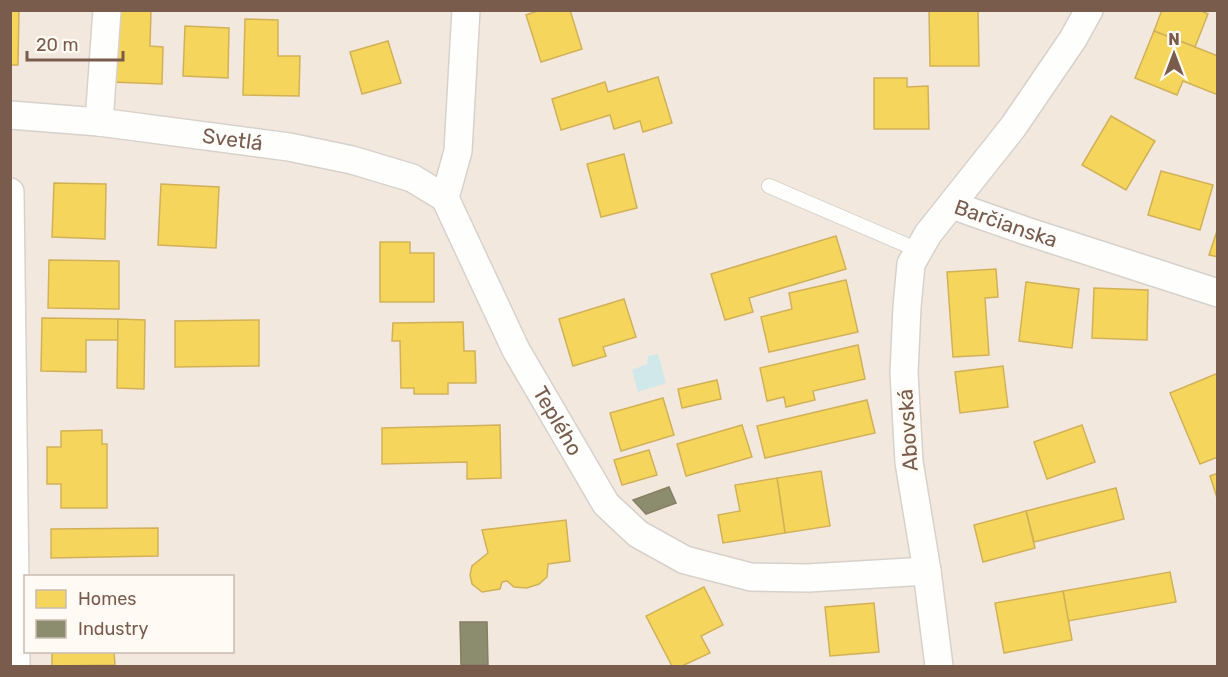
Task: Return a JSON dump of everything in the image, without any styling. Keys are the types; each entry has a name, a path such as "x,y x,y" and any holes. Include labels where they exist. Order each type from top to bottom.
{"street":[{"path":"99,122 107,10"},
{"path":"445,198 458,151 463,87 463,26 466,10"},
{"name":"Barčianska","path":"1089,10 1073,39 1013,127 952,205 1218,293"},
{"name":"Svetlá","path":"10,115 99,122 289,147 352,160 411,178 445,198"},
{"path":"10,192 16,666"},
{"name":"Teplého","path":"445,198 516,350 606,504 638,534 685,560 751,577 807,578 927,571"},
{"name":"Abovská","path":"939,666 927,571 909,462 904,372 911,264 928,234 952,205"}],"lane":[{"path":"769,186 918,250"}],"shaded area":[{"path":"10,11 1217,11 1217,666 11,666"}],"water":[{"path":"658,354 666,383 638,392 632,370 647,364 648,356"}],"building: Homes":[{"path":"10,10 19,10 18,65 10,65"},
{"path":"115,10 151,10 150,46 163,47 162,84 112,82"},
{"path":"540,10 570,10 582,49 541,62 526,15"},
{"path":"929,10 978,10 979,66 930,66"},
{"path":"1162,10 1199,10 1208,14 1195,47 1154,31"},
{"path":"245,19 278,20 278,56 300,56 299,96 243,95"},
{"path":"185,26 229,28 228,78 183,76"},
{"path":"1154,31 1218,56 1218,95 1183,81 1177,95 1135,78"},
{"path":"388,41 401,83 362,94 350,52"},
{"path":"658,77 672,123 643,132 640,121 614,129 610,115 561,130 552,99 605,82 608,92"},
{"path":"874,78 907,78 907,87 928,86 929,129 874,129"},
{"path":"1111,116 1155,141 1126,190 1082,165"},
{"path":"624,154 637,208 601,217 587,164"},
{"path":"1161,171 1213,185 1200,230 1148,215"},
{"path":"54,183 106,184 105,239 52,237"},
{"path":"161,184 219,187 216,248 158,245"},
{"path":"1218,228 1218,257 1209,255"},
{"path":"836,236 846,269 749,298 753,312 725,320 711,274"},
{"path":"380,242 410,242 410,253 434,253 434,302 380,302"},
{"path":"49,260 119,261 119,309 48,308"},
{"path":"996,269 998,297 985,298 989,355 953,357 947,272"},
{"path":"846,280 858,332 769,352 761,317 792,309 789,293"},
{"path":"1026,282 1079,289 1072,348 1019,341"},
{"path":"1094,288 1148,290 1147,340 1092,338"},
{"path":"624,299 636,337 603,347 606,356 573,366 559,319"},
{"path":"42,318 118,319 118,340 86,340 86,372 41,371"},
{"path":"118,319 145,320 144,389 117,388"},
{"path":"259,320 259,366 175,367 175,321"},
{"path":"463,322 464,351 475,351 476,383 448,383 448,394 414,394 414,388 401,388 400,341 392,341 393,323"},
{"path":"858,345 865,379 813,391 815,400 786,407 784,397 767,401 760,368"},
{"path":"1003,366 1008,407 960,413 955,372"},
{"path":"1218,373 1218,457 1200,464 1170,393"},
{"path":"717,380 721,399 682,408 678,389"},
{"path":"663,398 674,435 621,451 610,413"},
{"path":"867,400 875,433 765,458 757,426"},
{"path":"500,425 501,478 467,479 467,462 382,464 382,428"},
{"path":"742,425 752,457 686,476 677,444"},
{"path":"1082,425 1095,462 1047,479 1034,442"},
{"path":"102,430 102,444 107,444 107,508 61,508 61,484 47,484 47,447 61,447 61,431"},
{"path":"649,450 657,475 622,485 614,460"},
{"path":"821,471 830,526 785,533 777,478"},
{"path":"1218,473 1218,501 1210,476"},
{"path":"777,478 785,533 723,543 718,515 740,511 735,485"},
{"path":"1116,488 1124,519 1034,542 1026,511"},
{"path":"1026,511 1035,548 983,562 974,525"},
{"path":"566,520 570,561 548,564 547,577 539,584 527,588 514,587 507,581 502,582 500,589 482,592 472,584 470,575 472,566 488,553 482,530"},
{"path":"158,528 158,556 51,558 51,529"},
{"path":"1170,572 1176,602 1068,621 1063,591"},
{"path":"704,587 723,625 701,636 710,653 682,666 672,666 646,616"},
{"path":"1063,591 1072,640 1004,653 995,603"},
{"path":"874,603 879,652 830,656 825,607"},
{"path":"52,653 114,653 115,665 52,666"}],"building: Industry":[{"path":"669,487 676,503 646,514 633,500"},
{"path":"460,622 487,622 488,665 461,665"}]}
